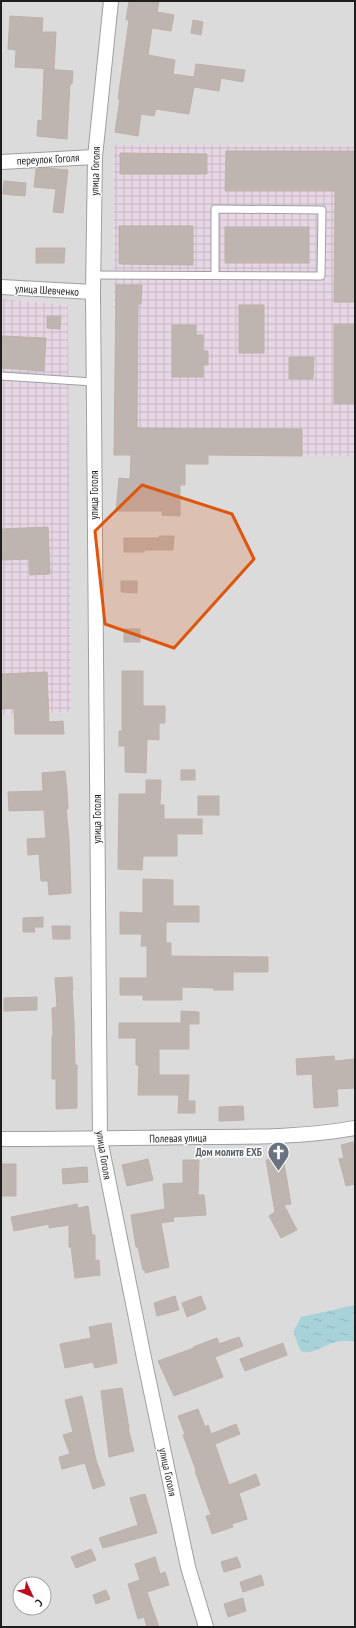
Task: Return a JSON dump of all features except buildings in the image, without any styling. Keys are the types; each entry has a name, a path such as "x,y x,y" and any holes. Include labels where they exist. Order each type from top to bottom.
{"street":[{"name":"улица Гоголя","path":"111,1 95,157 93,275 100,1139 144,1358 187,1559 206,1627"},
{"name":"переулок Гоголя","path":"1,162 95,157"},
{"name":"улица Шевченко","path":"1,287 93,292"},
{"name":"Полевая улица","path":"1,1138 100,1139 270,1136 325,1133 355,1128"}],"lane":[{"path":"93,275 321,276 322,210 215,209 215,275"},
{"path":"1,376 94,382"}],"highlighted area":[{"path":"142,485 232,514 254,559 174,648 105,624 95,531"}],"shaded area":[{"path":"1,1 355,1 355,146 114,145 113,307 116,308 115,455 355,456 355,1627 1,1627 1,715 71,712 68,305 1,299"},
{"path":"114,145 355,146 355,456 114,455 116,308 113,308"},
{"path":"1,299 68,305 71,712 1,715"}],"water":[{"path":"355,1305 355,1341 338,1341 315,1351 302,1352 293,1332 301,1317"}],"place":[{"name":"Дом молитв ЕХБ","path":"278,1172"}]}
